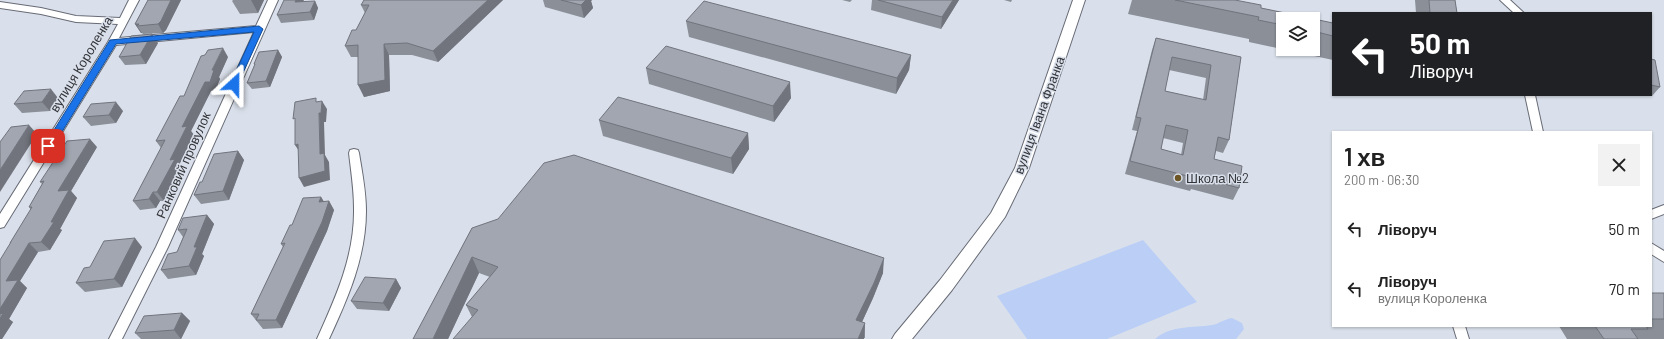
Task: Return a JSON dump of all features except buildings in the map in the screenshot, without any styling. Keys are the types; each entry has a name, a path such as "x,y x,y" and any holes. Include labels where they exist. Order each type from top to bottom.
{"main road":[{"name":"вулиця Івана Франка","path":"901,339 946,284 997,217 1022,168 1079,0"}],"street":[{"name":"вулиця Короленка","path":"0,224 113,42 134,0"},
{"name":"Ранковий провулок","path":"115,339 162,247 273,0"},
{"path":"1505,0 1518,12"},
{"path":"0,5 42,11 76,19 123,21"},
{"path":"113,42 259,29"},
{"path":"1530,96 1538,131"},
{"path":"323,339 344,294 356,258 360,216 354,153"},
{"path":"1652,215 1664,209"},
{"path":"1652,249 1664,257"},
{"path":"1459,327 1464,339"}],"shaded area":[{"path":"1143,240 1197,302 1107,339 1027,339 997,296"},
{"path":"1232,318 1242,323 1244,329 1236,339 1155,339 1168,331 1175,329 1212,325"}],"place":[{"name":"Школа №2","path":"1178,178"}],"route":[{"path":"48,146 113,42 259,29 234,84"}]}
